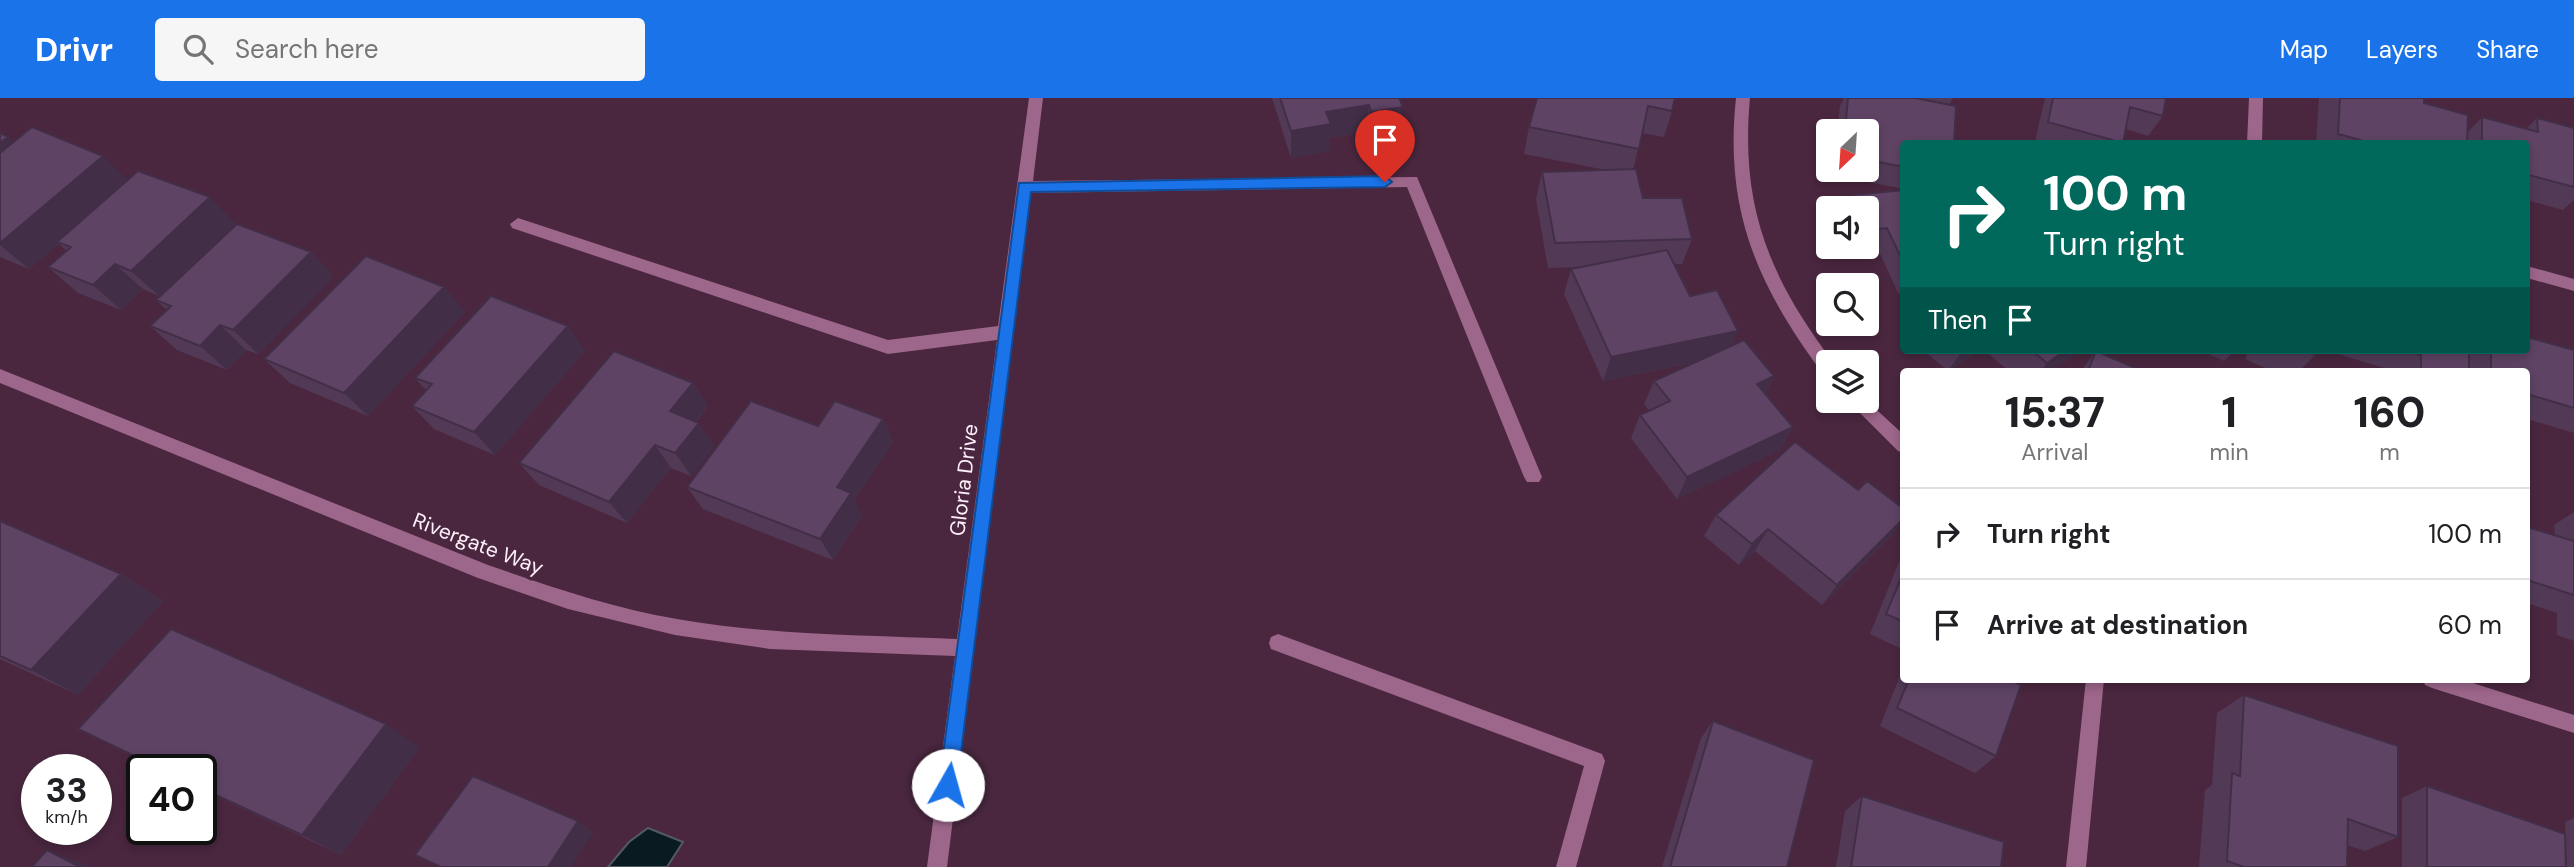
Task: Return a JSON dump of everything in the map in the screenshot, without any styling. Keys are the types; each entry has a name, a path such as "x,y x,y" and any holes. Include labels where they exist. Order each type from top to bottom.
{"street":[{"name":"Gloria Drive","path":"937,867 1036,98"},
{"path":"1743,98 1738,165 1749,227 1770,279 1816,353"},
{"path":"2254,140 2256,98"},
{"path":"1024,187 1412,181 1533,477"},
{"path":"518,224 888,347 1006,332"},
{"path":"2530,273 2574,285"},
{"name":"Rivergate Way","path":"2,379 484,572 568,601 675,627 770,640 965,648"},
{"path":"1870,413 1900,442"},
{"path":"1278,643 1595,761 1566,867"},
{"path":"2076,867 2095,683"},
{"path":"2445,683 2574,724"}],"shaded area":[{"path":"648,828 683,842 667,867 608,867 629,842"}],"building":[{"path":"1280,98 1399,98 1403,107 1371,112 1369,105 1326,112 1331,124 1291,131"},
{"path":"1537,98 1675,98 1672,111 1648,106 1639,149 1529,127"},
{"path":"1848,98 1915,98 1956,106 1954,140 1900,140 1900,166 1880,162 1880,119 1846,119"},
{"path":"2053,98 2166,98 2163,116 2130,107 2124,140 2112,140 2048,122"},
{"path":"2340,98 2424,98 2424,103 2468,115 2467,140 2360,140 2338,134"},
{"path":"2482,117 2538,132 2537,118 2574,128 2574,187 2530,175 2530,140 2482,140"},
{"path":"32,127 103,156 0,243 0,153"},
{"path":"0,133 8,137 0,143"},
{"path":"1636,169 1643,198 1682,198 1692,239 1555,243 1542,172"},
{"path":"138,171 210,197 131,271 115,264 93,285 48,267 71,247 57,242"},
{"path":"1900,190 1900,256 1887,228 1879,229 1879,196 1853,196"},
{"path":"237,224 311,252 233,330 220,325 200,346 150,326 171,306 156,300"},
{"path":"1667,250 1690,296 1717,290 1738,331 1611,357 1571,269"},
{"path":"366,256 444,287 344,393 264,359"},
{"path":"491,296 568,326 474,432 412,406 432,384 415,378"},
{"path":"2530,338 2574,350 2574,408 2530,395 2530,368 2491,368 2491,354 2530,354"},
{"path":"1744,340 1774,376 1757,384 1793,427 1687,477 1640,415 1670,401 1654,381"},
{"path":"614,351 693,383 670,411 699,423 675,453 655,445 609,502 519,463"},
{"path":"2036,354 2060,354 2047,363"},
{"path":"2095,354 2103,354 2135,368 2089,368"},
{"path":"2418,354 2469,354 2469,368 2421,368 2421,355"},
{"path":"751,401 818,426 835,401 883,419 837,487 851,493 820,539 687,487"},
{"path":"1795,442 1858,490 1867,481 1900,506 1900,522 1837,585 1768,529 1752,544 1716,515"},
{"path":"0,521 121,574 31,670 0,656"},
{"path":"2530,528 2574,541 2574,595 2530,581"},
{"path":"1900,581 1900,620 1886,614"},
{"path":"171,629 386,724 302,835 217,795 217,754 130,754 78,729"},
{"path":"1907,683 2021,685 1996,756 1897,708"},
{"path":"2244,695 2398,746 2398,837 2348,819 2347,867 2244,867 2227,861 2232,773 2240,776"},
{"path":"1713,721 1814,760 1787,867 1670,867"},
{"path":"473,776 578,821 548,867 441,867 415,855"},
{"path":"2427,786 2565,834 2566,867 2427,867"},
{"path":"1862,796 2004,842 2001,867 1851,867"},
{"path":"47,850 80,867 32,867"}],"route":[{"path":"948,785 1024,187 1385,182"}]}
